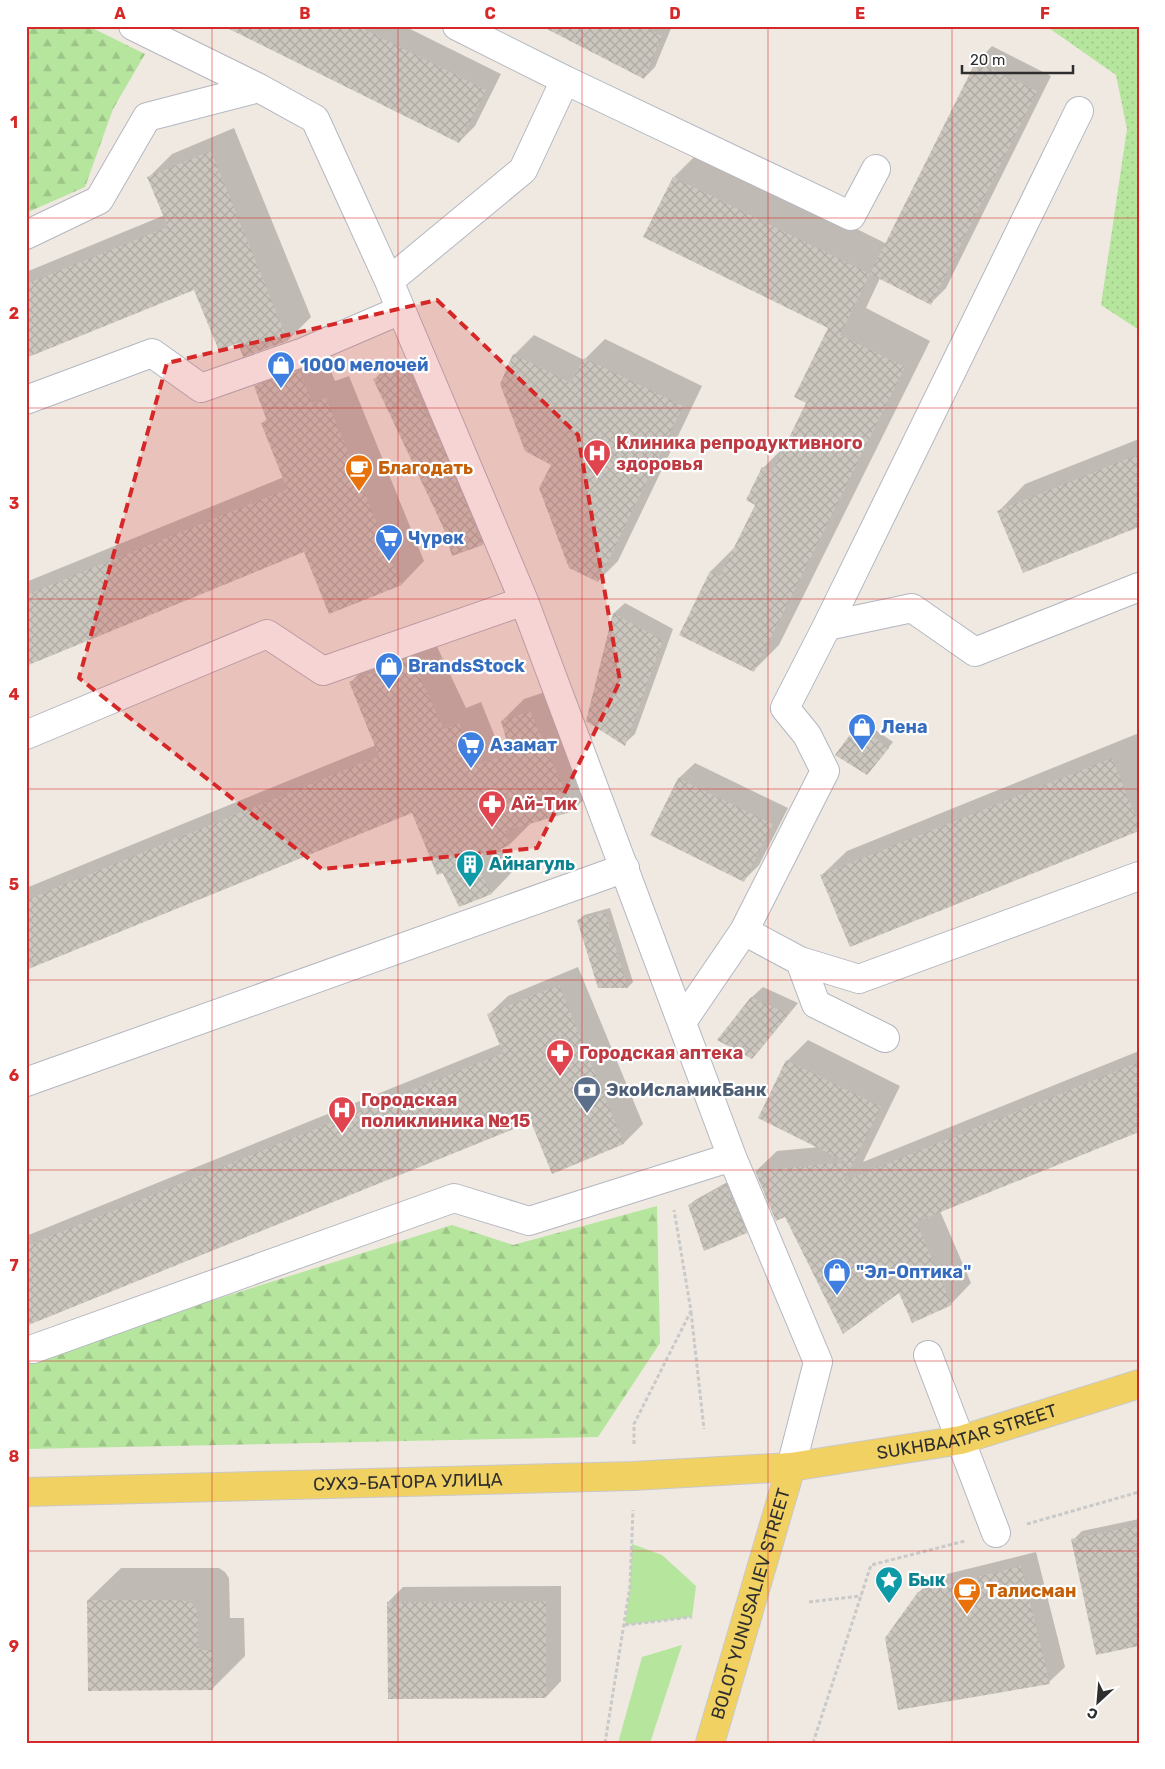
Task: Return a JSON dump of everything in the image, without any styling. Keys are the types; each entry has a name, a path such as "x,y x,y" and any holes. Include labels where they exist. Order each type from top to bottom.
{"main road":[{"name":"SUKHBAATAR STREET","path":"791,1467 961,1440 1139,1384"},
{"name":"СУХЭ-БАТОРА УЛИЦА","path":"26,1492 633,1476 791,1467"},
{"name":"BOLOT YUNUSALIEV STREET","path":"710,1742 791,1467"}],"lane":[{"path":"133,26 259,88 315,119 389,281 524,601 732,1157 818,1362 791,1467"},
{"path":"457,26 565,80 851,216 876,169"},
{"path":"389,281 523,170 565,80"},
{"path":"26,235 98,200 147,117 259,88"},
{"path":"682,1022 744,931 825,771 807,735 785,708 1079,111"},
{"path":"26,400 152,354 200,388 301,353 401,310"},
{"path":"827,626 912,608 975,652 1139,587"},
{"path":"26,736 268,634 323,672 524,601"},
{"path":"26,1082 625,868"},
{"path":"744,931 800,961 859,979 1139,876"},
{"path":"800,961 816,1004 885,1038"},
{"path":"33,1349 454,1198 529,1221 732,1157"},
{"path":"928,1355 996,1534"}],"path":[{"path":"668,1177 691,1311 704,1429"},
{"path":"605,1741 630,1586 634,1424 691,1311"},
{"path":"812,1743 871,1565"},
{"path":"809,1602 861,1596"},
{"path":"624,1625 692,1617"}],"highlighted area":[{"path":"437,300 578,435 620,681 537,848 322,869 79,678 167,363"}],"green space":[{"path":"26,26 88,26 145,54 113,109 85,187 26,213"},
{"path":"1046,26 1139,26 1139,330 1101,305 1127,129 1116,75"},
{"path":"657,1206 660,1343 598,1437 26,1449 26,1359 452,1225 513,1245"},
{"path":"632,1544 662,1555 696,1586 692,1617 625,1625 630,1586"},
{"path":"682,1645 650,1743 618,1743 642,1657"}],"building":[{"path":"223,26 358,26 486,90 459,143"},
{"path":"541,26 644,26 662,36 644,79"},
{"path":"976,61 1037,91 931,305 870,274"},
{"path":"211,151 288,341 243,357 238,343 219,351 194,290 26,358 26,284 168,227 147,177"},
{"path":"673,177 870,274 840,335 905,367 754,672 679,635 710,571 720,576 755,505 746,500 762,467 772,472 806,403 794,397 828,328 643,237"},
{"name":"Клиника репродуктивного здоровья","path":"513,354 571,383 584,358 683,406 598,582 569,568 539,488 551,465 525,451 500,384"},
{"path":"404,367 433,430 435,430 483,545 452,556 443,527 373,379"},
{"path":"299,370 312,403 326,398 402,585 329,614 304,552 26,666 26,595 287,489 261,423 267,421 254,386"},
{"path":"1139,454 1139,527 1023,573 997,511"},
{"path":"613,613 663,640 625,746 586,721"},
{"path":"411,657 444,729 459,723 476,765 510,753 501,721 530,711 574,811 505,831 510,845 474,860 492,894 459,907 443,873 437,875 412,813 26,970 26,900 379,756 349,682"},
{"name":"Лена","path":"857,725 889,748 867,775 835,755"},
{"path":"1112,758 1139,824 1139,831 850,947 820,875"},
{"path":"678,778 773,824 744,882 650,835"},
{"path":"605,912 628,988 598,988 577,920"},
{"path":"559,985 624,1144 552,1174 531,1122 26,1326 26,1246 503,1053 487,1014"},
{"path":"751,997 789,1014 752,1059 717,1040"},
{"path":"786,1060 881,1107 844,1181 1139,1062 1139,1132 916,1222 952,1305 912,1323 899,1293 843,1334 785,1217 776,1221 755,1171 846,1162 758,1118"},
{"path":"726,1184 747,1233 704,1251 688,1205"},
{"path":"1139,1525 1139,1646 1096,1655 1071,1539"},
{"name":"Талисман","path":"1021,1566 1050,1684 898,1710 885,1638 918,1592"},
{"path":"87,1600 175,1600 193,1604 198,1617 198,1650 212,1650 213,1690 88,1691"},
{"path":"546,1601 546,1698 388,1699 387,1602"}],"place":[{"name":"1000 мелочей","path":"281,389"},
{"name":"Клиника репродуктивного здоровья","path":"597,477"},
{"name":"Благодать","path":"359,492"},
{"name":"Чүрөк","path":"389,562"},
{"name":"BrandsStock","path":"389,690"},
{"name":"Лена","path":"862,751"},
{"name":"Азамат","path":"471,769"},
{"name":"Ай-Тик","path":"492,828"},
{"name":"Айнагуль","path":"470,888"},
{"name":"Городская аптека","path":"560,1077"},
{"name":"ЭкоИсламикБанк","path":"587,1114"},
{"name":"Городская поликлиника №15","path":"342,1134"},
{"name":"\"Эл-Оптика\"","path":"837,1296"},
{"name":"Бык","path":"889,1604"},
{"name":"Талисман","path":"967,1615"}]}
